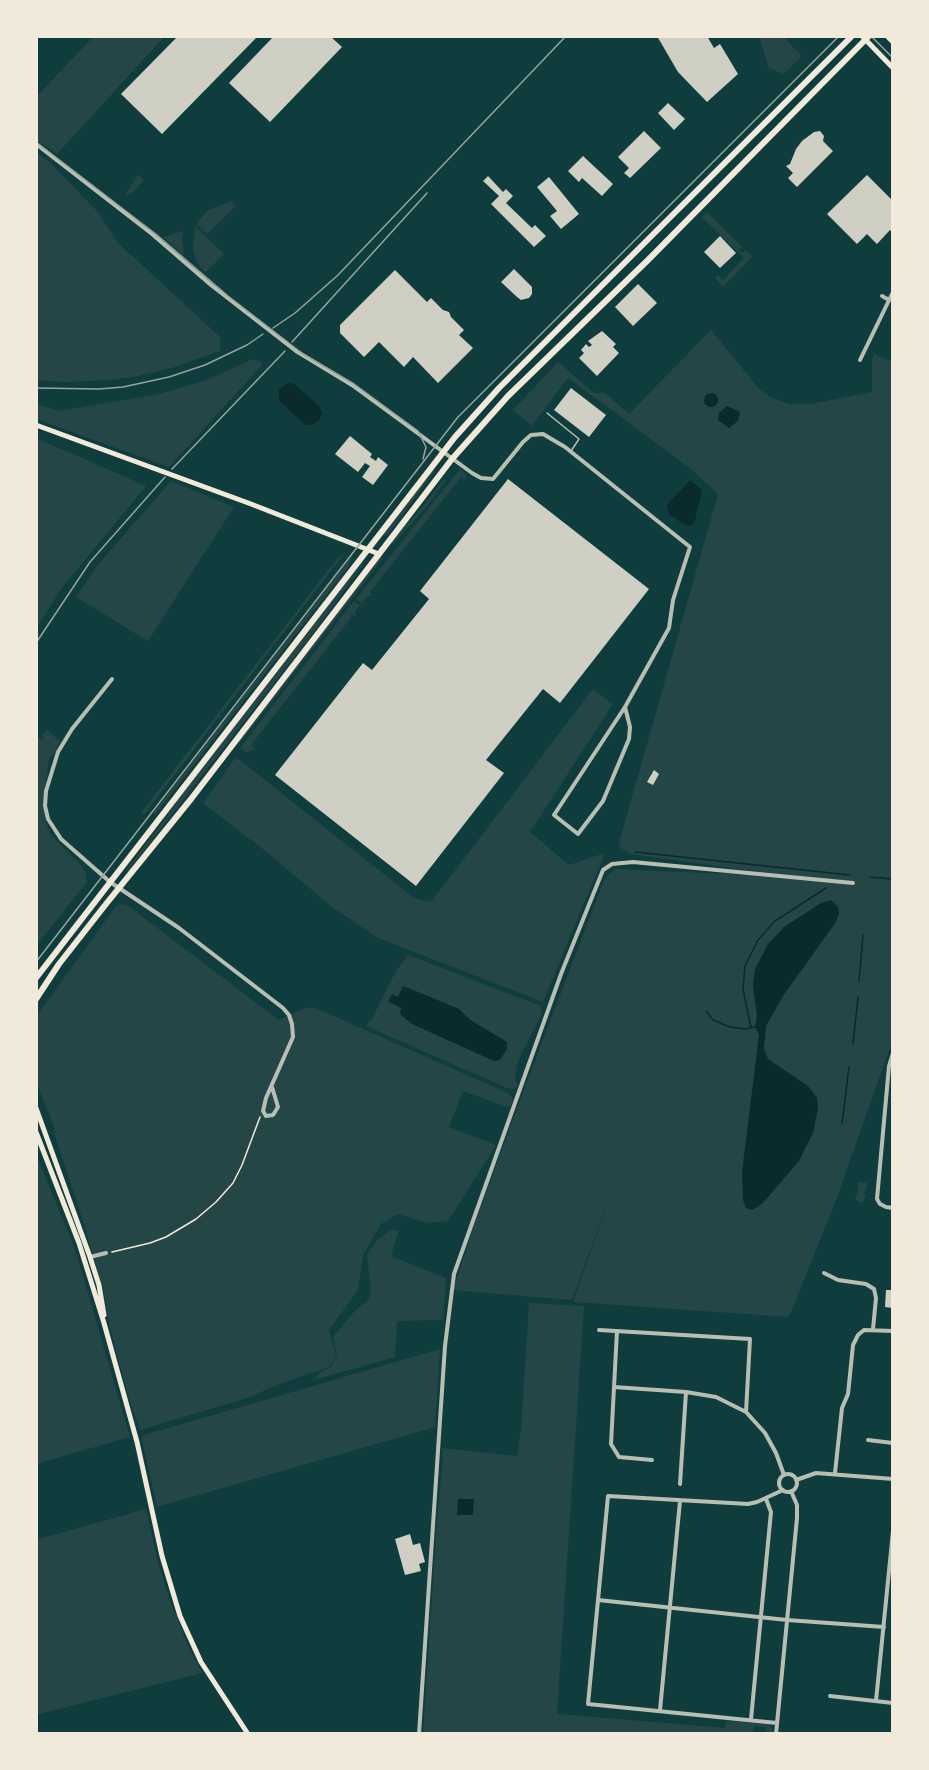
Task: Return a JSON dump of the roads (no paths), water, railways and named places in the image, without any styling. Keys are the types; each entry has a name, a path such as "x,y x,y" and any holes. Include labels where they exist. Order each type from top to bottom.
{"main road":[{"path":"36,978 442,452 499,388 852,36"},
{"path":"887,36 893,42"},
{"path":"36,999 59,964 191,799 452,459 515,389 649,259 865,37 893,68"},
{"path":"36,425 379,554"},
{"path":"36,1108 90,1257 101,1294 104,1323"},
{"path":"36,1132 79,1243 104,1323 137,1442 164,1564 180,1616 206,1670 248,1734"}],"street":[{"path":"36,144 153,234 203,279 296,351 352,386 472,473 489,480 497,476 523,442 531,435 543,434 571,451 690,548 673,600 669,628 625,707 554,815 578,834 603,801 629,739 630,727 625,707"},
{"path":"860,360 893,292"},
{"path":"882,296 889,300"},
{"path":"112,679 64,740 50,776 45,806 48,819 61,839 110,882 179,928 277,1003 289,1015 293,1037 266,1098 263,1111 266,1116 273,1115 278,1107 272,1087"},
{"path":"419,1734 445,1346 454,1274 561,974 603,870 612,864 633,862 853,883"},
{"path":"893,1053 889,1066 877,1199 886,1207 893,1208"},
{"path":"90,1257 106,1253"},
{"path":"824,1273 838,1280 866,1284 874,1289 876,1298 873,1329"},
{"path":"599,1330 750,1339 746,1412"},
{"path":"835,1473 842,1408 848,1394 853,1345 858,1335 864,1330 893,1331"},
{"path":"617,1331 611,1444 619,1457 652,1460"},
{"path":"614,1387 686,1392 716,1397 746,1412 765,1433 784,1475"},
{"path":"680,1484 686,1392"},
{"path":"868,1440 893,1443"},
{"path":"796,1480 816,1473 893,1479"},
{"path":"777,1723 588,1704 608,1496 748,1504 766,1499 783,1490 791,1491 796,1487 793,1475 784,1475"},
{"path":"783,1490 779,1482 784,1475"},
{"path":"776,1734 797,1518 797,1506 791,1491"},
{"path":"751,1719 771,1512 766,1499"},
{"path":"660,1710 680,1501"},
{"path":"876,1701 893,1531"},
{"path":"598,1600 787,1620 884,1627"},
{"path":"830,1696 893,1703"}],"lane":[{"path":"547,413 579,439 571,451"}],"waterway":[{"path":"635,852 850,875"},
{"path":"870,877 893,879"},
{"path":"751,1028 743,989 745,966 758,940 775,921 826,888"},
{"path":"859,981 863,935"},
{"path":"853,1044 858,997"},
{"path":"706,1011 713,1020 730,1027 745,1029 755,1027"},
{"path":"842,1124 849,1067"}],"tram line":[{"path":"36,962 458,417 839,36"},
{"path":"871,36 893,58"},
{"path":"36,142 157,235 228,296 303,354 354,384 418,431 426,447 423,459"}],"railway":[{"path":"273,328 295,313 337,276 566,36"},
{"path":"292,342 427,193"},
{"path":"36,388 99,389 123,387 169,377 205,365 247,345 263,334"},
{"path":"172,469 285,351"},
{"path":"36,643 90,562 165,477"}]}
